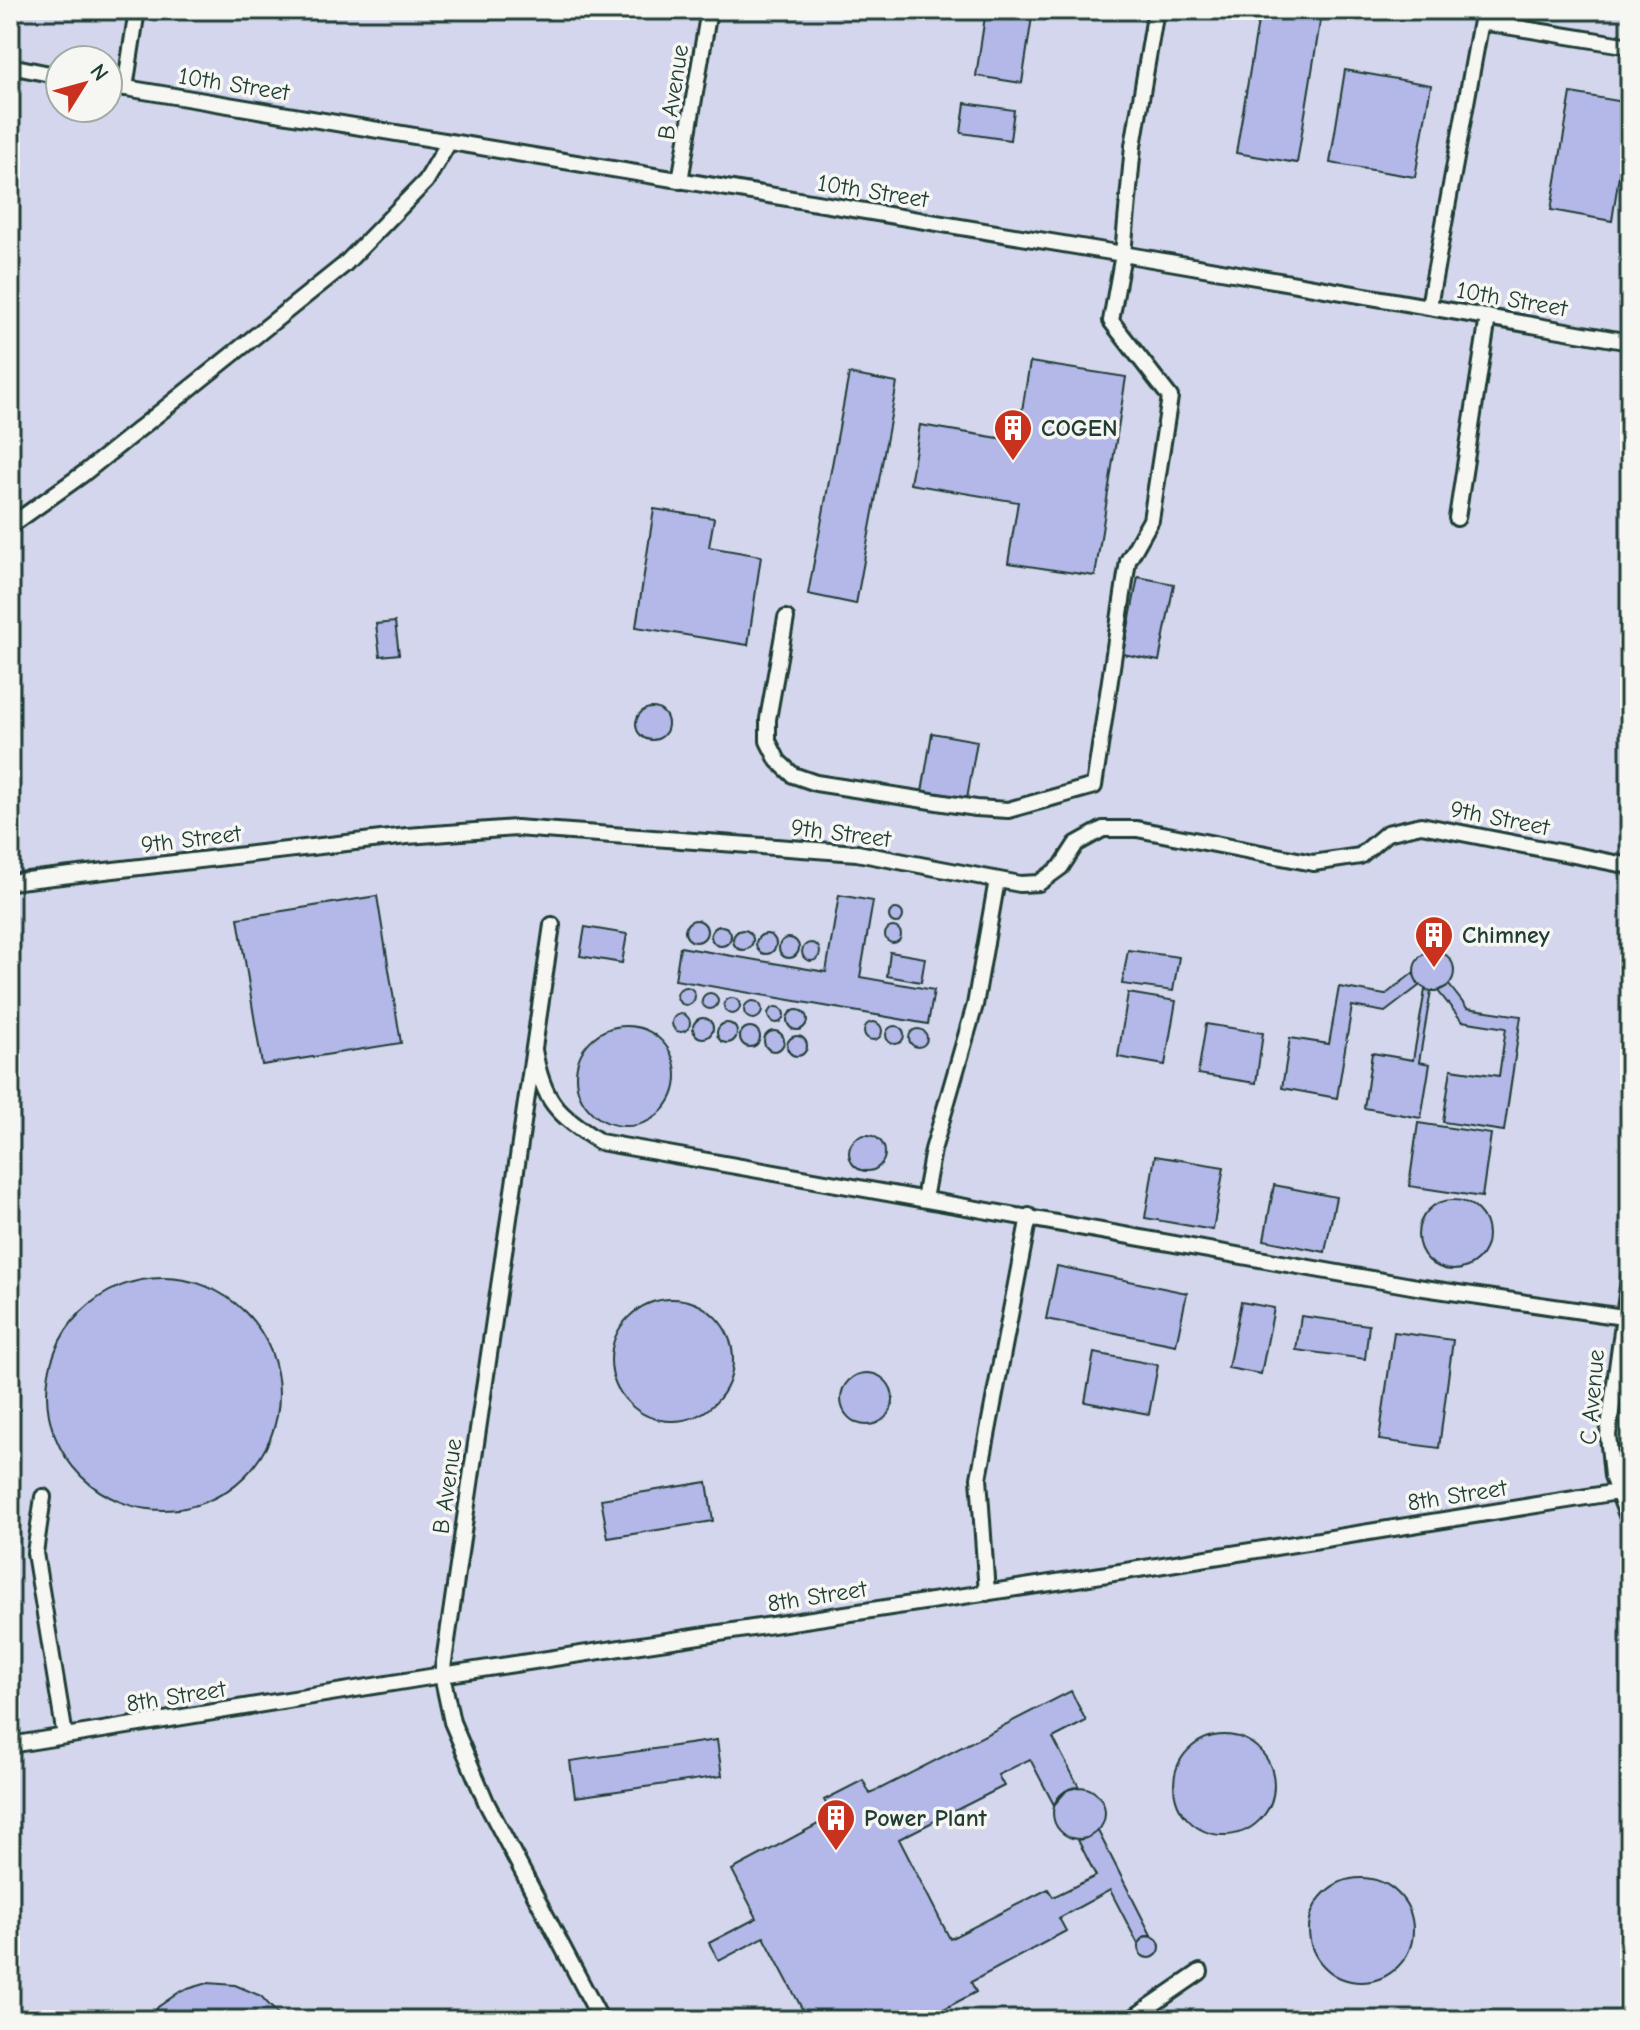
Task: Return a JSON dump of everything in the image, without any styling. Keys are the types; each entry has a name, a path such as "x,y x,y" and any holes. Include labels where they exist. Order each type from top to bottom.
{"lane":[{"path":"125,88 137,10"},
{"name":"B Avenue","path":"680,181 709,10"},
{"path":"786,618 768,719 768,741 778,761 793,775 816,783 976,808 1008,810 1094,786 1128,561 1151,520 1170,397 1111,321 1123,254 1133,146 1156,10"},
{"path":"1429,306 1482,16 1630,46"},
{"path":"10,66 44,73"},
{"name":"10th Street","path":"125,88 1630,342"},
{"path":"10,526 83,474 344,265 426,181 449,142"},
{"path":"1457,518 1488,317"},
{"name":"9th Street","path":"10,882 407,836 516,828 857,853 1020,884 1039,883 1061,867 1076,844 1103,829 1137,829 1313,863 1360,856 1387,833 1421,825 1630,866"},
{"path":"924,1199 933,1150 975,1005 997,880"},
{"name":"B Avenue","path":"552,925 442,1675 452,1722 487,1804 601,2020"},
{"path":"534,1050 538,1076 551,1103 572,1124 600,1142 1417,1287 1623,1317"},
{"path":"987,1593 979,1478 1029,1216"},
{"name":"C Avenue","path":"1630,1272 1608,1435 1610,1466 1624,1491 1630,1523"},
{"name":"8th Street","path":"10,1745 1624,1491"},
{"path":"43,1497 35,1553 65,1736"},
{"path":"1130,2020 1200,1972"}],"shaded area":[{"path":"10,10 1630,10 1630,2020 10,2020"}],"building":[{"path":"986,10 1033,10 1022,83 976,76"},
{"path":"1260,10 1322,10 1297,163 1236,153"},
{"path":"1345,70 1431,85 1415,177 1330,163"},
{"path":"1571,93 1630,103 1612,221 1551,210"},
{"path":"965,103 1014,110 1010,140 961,133"},
{"name":"COGEN","path":"1030,362 1126,377 1095,576 1008,563 1018,502 910,484 920,425 1017,441"},
{"path":"849,374 897,383 856,604 808,594"},
{"path":"654,509 714,518 709,547 761,556 748,645 636,627"},
{"path":"1138,577 1174,584 1159,661 1123,654"},
{"path":"395,622 399,654 380,656 376,624"},
{"path":"652,708 664,712 668,724 664,736 652,740 640,736 636,724 640,712"},
{"path":"932,733 977,741 967,799 922,792"},
{"path":"839,895 873,901 860,977 934,990 928,1024 675,980 680,947 826,972"},
{"path":"377,896 401,1043 262,1065 238,918"},
{"path":"896,909 903,916 896,923 889,916"},
{"path":"696,920 704,923 707,931 704,939 696,942 688,939 685,931 688,923"},
{"path":"721,926 728,929 731,936 728,943 721,946 714,943 711,936 714,929"},
{"path":"585,927 627,934 622,963 580,956"},
{"path":"893,927 899,929 899,941 893,943 887,941 885,935 887,929"},
{"path":"743,930 750,933 753,940 750,947 743,950 736,947 733,940 736,933"},
{"path":"766,934 773,937 776,944 773,951 766,954 759,951 756,944 759,937"},
{"path":"789,938 796,941 799,948 796,955 789,958 782,955 779,948 782,941"},
{"path":"807,943 815,943 820,952 818,959 807,961 802,956 802,948"},
{"path":"1128,950 1179,957 1173,991 1122,984"},
{"name":"Chimney","path":"1434,951 1448,957 1454,971 1448,985 1434,991 1420,985 1414,971 1420,957"},
{"path":"890,952 925,958 921,982 887,976"},
{"path":"1413,973 1419,986 1385,1012 1352,1006 1337,1098 1282,1088 1290,1038 1329,1044 1339,987 1385,995"},
{"path":"1449,985 1467,1008 1521,1016 1504,1131 1443,1122 1451,1069 1499,1076 1506,1028 1462,1021 1438,991"},
{"path":"686,987 695,996 686,1005 677,996"},
{"path":"1425,990 1431,991 1419,1062 1430,1064 1421,1118 1364,1108 1372,1053 1413,1060"},
{"path":"707,993 713,993 718,1001 716,1007 707,1009 702,1004 702,998"},
{"path":"1128,993 1176,1001 1165,1065 1118,1057"},
{"path":"729,998 735,998 740,1006 738,1012 729,1014 724,1009 724,1003"},
{"path":"753,1001 762,1010 753,1019 744,1010"},
{"path":"773,1007 779,1007 784,1015 782,1021 773,1023 768,1018 768,1012"},
{"path":"797,1010 804,1013 807,1020 804,1027 797,1030 790,1027 787,1020 790,1013"},
{"path":"681,1014 690,1023 681,1032 672,1023"},
{"path":"703,1018 710,1021 713,1028 710,1035 703,1038 696,1035 693,1028 696,1021"},
{"path":"873,1022 882,1031 873,1040 864,1031"},
{"path":"727,1023 734,1026 737,1033 734,1040 727,1043 720,1040 717,1033 720,1026"},
{"path":"1206,1024 1263,1033 1256,1083 1198,1074"},
{"path":"626,1026 645,1030 662,1040 672,1057 676,1076 672,1095 662,1112 645,1122 626,1126 607,1122 590,1112 580,1095 576,1076 580,1057 590,1040 607,1030"},
{"path":"895,1026 904,1035 895,1044 886,1035"},
{"path":"750,1027 757,1030 760,1037 757,1044 750,1047 743,1044 740,1037 743,1030"},
{"path":"918,1029 927,1038 918,1047 909,1038"},
{"path":"774,1031 781,1034 784,1041 781,1048 774,1051 767,1048 764,1041 767,1034"},
{"path":"797,1036 804,1039 807,1046 804,1053 797,1056 790,1053 787,1046 790,1039"},
{"path":"1418,1123 1491,1134 1482,1197 1409,1186"},
{"path":"867,1135 879,1141 885,1153 879,1165 867,1171 855,1165 849,1153 855,1141"},
{"path":"1155,1156 1224,1167 1213,1230 1145,1218"},
{"path":"1274,1185 1336,1197 1325,1252 1264,1240"},
{"path":"1446,1200 1460,1200 1482,1215 1488,1235 1486,1248 1478,1260 1460,1270 1446,1270 1424,1255 1418,1242 1418,1228 1433,1206"},
{"path":"1057,1266 1187,1293 1176,1345 1046,1319"},
{"path":"163,1278 186,1280 207,1287 245,1312 270,1350 277,1371 277,1417 270,1438 245,1476 207,1501 186,1508 163,1510 140,1508 119,1501 81,1476 56,1438 49,1417 47,1394 49,1371 56,1350 81,1312 119,1287 140,1280"},
{"path":"672,1299 695,1303 715,1317 729,1337 733,1360 729,1383 715,1403 695,1417 672,1421 649,1417 629,1403 615,1383 611,1360 615,1337 629,1317 649,1303"},
{"path":"1241,1302 1274,1308 1261,1374 1228,1368"},
{"path":"1301,1316 1369,1325 1365,1359 1296,1350"},
{"path":"1394,1332 1453,1340 1439,1448 1379,1440"},
{"path":"1094,1353 1158,1365 1149,1414 1085,1402"},
{"path":"867,1373 885,1381 893,1399 885,1417 867,1425 849,1417 841,1399 849,1381"},
{"path":"707,1482 713,1521 608,1538 601,1499"},
{"name":"Power Plant","path":"1071,1691 1086,1721 1053,1738 1079,1787 1067,1790 1054,1805 1030,1759 998,1775 1004,1786 899,1839 950,1939 1048,1889 1053,1897 1096,1876 1078,1840 1098,1831 1152,1937 1145,1936 1138,1944 1110,1890 1059,1918 1066,1931 971,1982 976,1992 928,2020 808,2020 764,1937 719,1961 709,1943 757,1918 732,1870 833,1816 824,1800 863,1780 870,1794"},
{"path":"1224,1735 1252,1743 1266,1757 1274,1785 1266,1813 1252,1827 1224,1835 1196,1827 1182,1813 1174,1785 1182,1757 1196,1743"},
{"path":"717,1740 722,1776 575,1797 570,1761"},
{"path":"1079,1787 1098,1794 1105,1813 1098,1832 1079,1839 1060,1832 1053,1813 1060,1794"},
{"path":"1361,1878 1381,1882 1398,1893 1409,1910 1413,1930 1409,1950 1398,1967 1381,1978 1361,1982 1341,1978 1324,1967 1313,1950 1309,1930 1313,1910 1324,1893 1341,1882"},
{"path":"1145,1936 1153,1936 1160,1947 1153,1958 1145,1958 1138,1951 1138,1943"},
{"path":"208,1983 235,1985 261,1996 283,2020 149,2020 158,2007 181,1991"},
{"path":"1404,2014 1410,2014 1416,2020 1399,2020"}],"place":[{"name":"COGEN","path":"1013,462"},
{"name":"Chimney","path":"1434,969"},
{"name":"Power Plant","path":"836,1852"}]}
